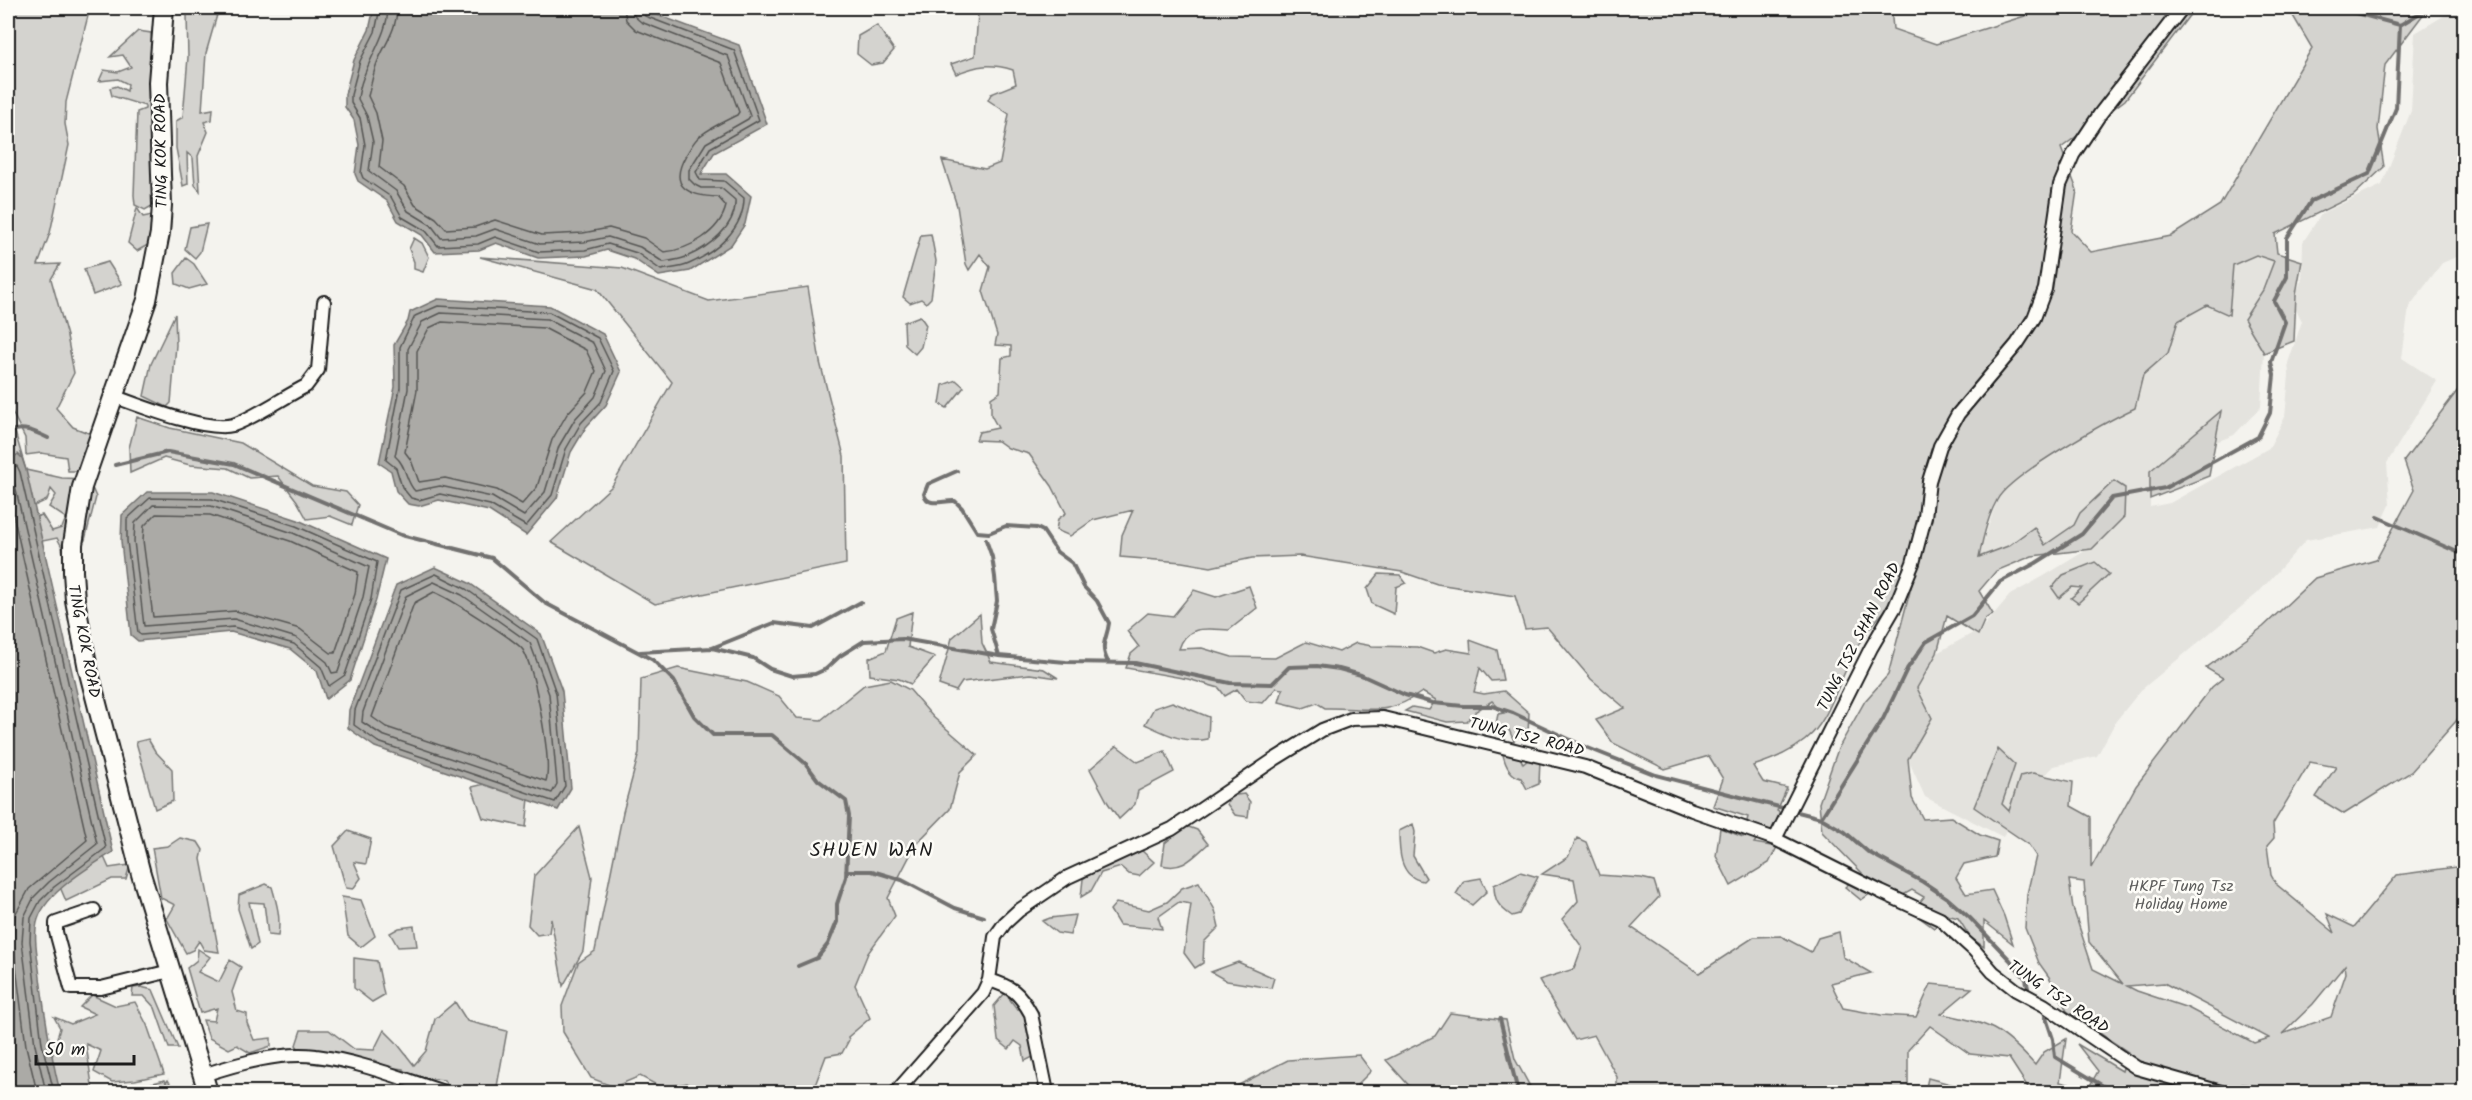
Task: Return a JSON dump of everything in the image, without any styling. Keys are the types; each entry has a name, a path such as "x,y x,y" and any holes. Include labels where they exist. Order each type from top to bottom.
{"main road":[{"name":"TING KOK ROAD","path":"164,8 158,82 162,205 160,233 147,300 82,487 73,544 75,600 88,669 141,874 206,1084"}],"street":[{"name":"TUNG TSZ SHAN ROAD","path":"1775,839 1871,648 1895,607 1909,574 1925,517 1929,481 1940,446 1958,414 2017,344 2034,318 2045,289 2060,185 2073,155 2100,114 2182,8"},
{"path":"113,396 201,424 218,427 233,425 306,386 318,370 324,302"},
{"name":"TUNG TSZ ROAD","path":"896,1092 974,1005 989,980 995,937 1018,911 1068,877 1172,829 1313,736 1351,719 1383,718 1585,766 1692,810 1775,839 1940,919 1974,950 1993,972 2016,990 2044,1005 2137,1068 2221,1092"},
{"path":"94,910 61,919 56,923 56,932 71,988 100,988 170,971"},
{"path":"989,980 1011,986 1031,1014 1047,1092"},
{"path":"206,1084 266,1058 314,1056 444,1092"}],"shaded area":[{"path":"2457,8 2464,8 2464,254 2442,263 2409,307 2402,358 2437,381 2387,463 2390,505 2380,527 2306,540 2258,593 2141,690 2116,721 2097,756 2054,766 2036,785 2010,821 2003,837 1925,797 1908,759 1932,719 1917,688 1937,653 1982,628 2010,595 2093,546 2080,513 2074,525 2045,545 2033,527 2008,546 1978,558 1997,500 2010,483 2110,419 2135,408 2143,375 2168,353 2178,321 2207,304 2233,265 2256,255 2274,261 2263,290 2244,319 2264,353 2261,407 2234,435 2216,442 2221,412 2150,471 2150,507 2170,503 2269,448 2285,417 2288,363 2302,321 2292,301 2302,280 2303,242 2322,213 2382,185 2411,111 2415,33"}],"green space":[{"path":"8,8 90,8 66,102 65,124 69,145 50,233 38,265 60,264 51,279 67,336 74,373 56,408 73,427 96,436 91,471 68,471 66,457 41,453 26,455 25,438 8,404"},
{"path":"191,8 219,8 206,53 202,111 213,109 212,120 204,122 208,132 198,156 200,191 195,185 193,158 187,153 188,184 183,186 176,148 176,121 183,117 188,57 187,15"},
{"path":"971,8 1891,8 1893,29 1936,44 2050,8 2195,8 2125,100 2061,148 2077,190 2071,231 2091,252 2171,236 2220,205 2312,48 2292,14 2280,8 2428,8 2385,65 2378,129 2384,167 2353,196 2275,234 2277,253 2302,261 2296,294 2294,341 2264,353 2244,319 2263,290 2274,261 2256,255 2233,265 2229,315 2207,305 2178,321 2168,353 2143,375 2135,408 2082,436 2039,463 2006,489 1994,506 1979,557 2008,546 2034,527 2045,545 2074,525 2080,513 2114,481 2125,488 2124,517 2092,549 2032,556 1996,571 1979,591 1993,614 1985,619 1978,635 1947,616 1937,653 1917,688 1932,718 1908,759 1912,798 1923,819 1951,817 1980,835 1998,841 1995,857 1964,864 1956,878 1966,894 1992,890 2004,916 2013,944 1984,921 1984,947 1970,937 1958,918 1947,915 1934,928 1912,912 1924,897 1912,890 1889,903 1883,885 1861,900 1845,887 1862,873 1822,832 1819,803 1838,749 1865,701 1888,675 1913,580 1861,640 1830,706 1812,734 1798,746 1753,766 1763,782 1787,788 1777,811 1791,819 1788,830 1763,830 1754,843 1777,847 1769,863 1731,886 1716,856 1720,828 1743,837 1748,817 1713,806 1723,779 1709,756 1665,769 1613,743 1596,720 1625,708 1591,679 1547,627 1525,629 1515,596 1437,584 1402,572 1300,556 1252,558 1211,567 1182,562 1120,557 1122,535 1133,510 1093,520 1070,536 1056,530 1058,519 1066,513 1052,486 1029,454 1008,448 998,441 976,440 979,432 998,428 991,415 991,398 1000,392 1002,358 1011,356 1011,346 995,345 997,335 983,291 990,267 980,254 969,270 966,264 957,206 942,160 985,169 1000,163 1009,114 988,100 991,94 1016,84 1013,70 997,66 978,67 956,74 951,64 975,56 978,13"},
{"path":"877,25 894,50 883,63 871,65 857,54 858,36"},
{"path":"138,31 151,33 154,58 157,203 145,210 135,205 134,195 137,112 145,109 145,106 112,96 110,88 117,86 127,91 128,84 118,79 99,81 104,70 118,72 131,67 123,55 110,57"},
{"path":"137,208 143,217 162,213 155,241 137,251 128,243"},
{"path":"207,224 200,252 195,258 185,249 190,227"},
{"path":"931,234 936,261 931,298 926,303 921,299 910,303 903,297 921,235"},
{"path":"414,238 422,243 429,257 423,272 414,269 409,249"},
{"path":"480,257 622,268 709,301 808,287 820,362 844,456 846,564 655,604 551,542 612,486 672,382 597,289"},
{"path":"186,258 194,264 207,284 189,289 176,284 175,273"},
{"path":"108,262 122,284 93,295 84,269"},
{"path":"175,314 176,345 171,403 167,407 144,396 151,364"},
{"path":"920,316 926,325 921,347 915,354 905,345 904,322"},
{"path":"956,380 964,387 947,408 940,404 943,385"},
{"name":"HKPF Tung Tsz Holiday Home","path":"2464,382 2464,708 2457,720 2411,772 2344,814 2316,797 2336,767 2310,762 2273,824 2274,838 2267,846 2271,875 2276,884 2335,933 2327,914 2354,927 2397,875 2464,864 2464,1086 2456,1092 2266,1092 2259,1086 2242,1084 2238,1092 2031,1092 2009,1058 1970,1054 1930,1026 1908,1050 1908,1092 1617,1092 1617,1077 1594,1035 1575,1040 1539,980 1574,969 1582,947 1562,919 1578,901 1574,879 1542,874 1568,857 1577,838 1586,842 1599,875 1654,881 1659,897 1631,927 1699,973 1754,937 1781,936 1811,952 1818,938 1839,932 1843,957 1871,973 1831,983 1843,1008 1881,1015 1916,1017 1931,984 1972,988 1941,1014 1971,1020 1994,1029 2013,1043 2035,1065 2044,1052 2066,1039 2060,1082 2088,1089 2098,1071 2077,1044 2122,1071 2128,1052 2067,1011 2039,963 2025,928 2027,894 2036,856 2028,844 1974,807 1998,749 2015,765 2002,804 2009,811 2020,776 2033,773 2073,782 2071,806 2091,817 2091,868 2136,786 2212,687 2223,678 2206,668 2263,627 2315,578 2376,560 2414,490 2404,461","holes":["2069,880 2084,882 2089,942 2123,984 2093,969 2073,908","2345,965 2346,973 2331,1017 2282,1034 2313,1004","2164,983 2269,1038 2254,1043 2188,1008 2127,986"]},
{"path":"2221,411 2209,476 2150,499 2150,471"},
{"path":"137,417 170,428 241,443 312,486 346,492 358,505 352,525 330,516 307,519 278,476 249,478 228,468 190,465 164,458 130,473 129,448"},
{"path":"8,431 15,432 26,470 62,478 88,479 96,497 85,540 65,569 62,547 57,538 38,542 29,519 42,515 52,531 62,528 66,518 49,507 56,495 51,489 47,500 32,507 8,467"},
{"path":"2095,562 2109,574 2078,603 2071,598 2082,588 2072,587 2059,598 2052,588 2063,575"},
{"path":"1379,574 1400,575 1406,583 1396,587 1394,614 1372,604 1367,589"},
{"path":"1249,586 1257,608 1229,630 1206,629 1187,635 1179,649 1202,648 1232,657 1275,658 1306,642 1339,652 1356,643 1372,646 1417,647 1434,653 1446,649 1471,653 1470,640 1497,650 1503,680 1491,681 1480,668 1474,692 1484,694 1504,691 1529,713 1528,732 1525,729 1514,741 1509,730 1494,734 1498,714 1504,713 1492,701 1476,711 1467,721 1447,722 1405,711 1412,707 1429,710 1436,700 1422,692 1409,700 1386,708 1325,708 1317,703 1303,708 1279,702 1283,689 1276,688 1263,703 1246,701 1237,689 1225,696 1219,688 1188,679 1126,668 1131,654 1139,647 1127,631 1148,613 1173,616 1194,590 1216,597"},
{"path":"912,612 908,647 935,657 911,684 899,679 870,675 869,658 886,651 896,618"},
{"path":"980,614 982,643 991,662 1044,669 1058,678 1030,674 962,682 956,691 939,685 952,638"},
{"path":"678,668 747,682 779,696 797,718 821,720 864,685 891,680 910,690 933,717 977,755 960,772 950,809 916,844 888,898 895,916 868,953 855,985 870,1018 848,1037 849,1040 842,1053 826,1056 814,1088 803,1092 699,1092 687,1083 662,1088 640,1076 614,1087 591,1078 563,1032 562,1006 578,963 595,951 623,812 639,753 641,679"},
{"path":"1172,702 1209,717 1208,739 1183,739 1145,724 1154,708"},
{"path":"148,739 155,751 172,769 173,801 155,809 136,742"},
{"path":"1117,746 1138,762 1165,751 1174,772 1138,791 1135,804 1119,819 1090,769"},
{"path":"1502,750 1518,752 1523,764 1533,756 1540,759 1539,784 1527,789 1521,778 1507,767"},
{"path":"502,780 530,789 526,827 483,818 472,787"},
{"path":"1244,794 1250,802 1248,817 1235,815 1227,804 1229,796"},
{"path":"1413,824 1415,832 1413,856 1426,878 1423,881 1409,874 1400,854 1399,831"},
{"path":"1186,826 1197,830 1208,844 1187,862 1176,866 1162,865 1165,843"},
{"path":"579,827 592,877 583,951 563,986 551,919 549,933 537,935 528,925 534,876"},
{"path":"348,831 371,839 366,864 354,862 361,878 353,889 346,888 334,846"},
{"path":"180,838 198,842 203,850 201,859 219,952 204,950 199,941 193,950 186,953 167,919 175,905 161,898 152,848 168,846"},
{"path":"1140,849 1154,862 1139,876 1129,874 1121,867 1101,873 1091,891 1081,897 1083,879 1101,865"},
{"path":"104,857 109,868 130,865 126,879 112,879 66,901 60,887 94,858"},
{"path":"1520,872 1538,877 1519,914 1512,916 1498,903 1494,885"},
{"path":"1481,878 1487,891 1472,905 1456,894 1464,881"},
{"path":"1199,882 1215,910 1219,927 1204,942 1203,963 1195,968 1184,953 1191,904 1179,902 1158,917 1162,929 1119,925 1110,910 1116,903 1149,910 1167,902 1182,888"},
{"path":"266,884 272,887 277,905 278,936 268,935 264,903 249,902 258,944 251,949 238,909 239,895"},
{"path":"342,897 361,900 375,936 361,947 348,936"},
{"path":"1075,915 1070,935 1057,933 1042,921 1050,918"},
{"path":"414,926 417,946 398,947 390,933 399,928"},
{"path":"198,949 210,957 198,972 219,982 230,960 241,967 232,992 237,1011 247,1014 247,1023 254,1040 271,1038 271,1046 250,1053 237,1045 229,1049 209,1038 203,1020 214,1021 217,1008 200,1013 187,968 197,960"},
{"path":"354,958 377,961 384,995 372,1002 354,988"},
{"path":"1238,962 1274,978 1271,988 1227,981 1211,972"},
{"path":"133,988 153,990 178,1048 169,1048 155,1008 144,996 132,996"},
{"path":"1005,993 1017,1009 1031,1008 1043,1052 1025,1061 1022,1046 1015,1041 1009,1049 998,1040 994,1006"},
{"path":"92,995 116,1006 135,1002 147,1025 164,1074 112,1082 94,1072 101,1051 86,1044 93,1092 66,1092 59,1085 60,1092 8,1092 48,1044 52,1057 60,1028 54,1017 71,1024 95,1014 80,1007"},
{"path":"455,1002 467,1021 507,1031 496,1092 468,1092 448,1087 444,1080 413,1077 403,1069 387,1067 374,1060 366,1063 350,1059 328,1065 309,1063 296,1045 301,1030 329,1030 354,1049 374,1050 384,1030 414,1065 426,1051 435,1019"},
{"path":"1450,1013 1506,1020 1515,1059 1533,1092 1413,1090 1386,1060 1435,1036"},
{"path":"1359,1055 1371,1071 1357,1085 1359,1092 1225,1092 1288,1060"},
{"path":"1928,1078 1980,1092 1925,1092"},
{"path":"165,1080 166,1083 168,1080 175,1092 118,1092"}],"water":[{"path":"374,8 639,8 739,45 767,124 714,153 701,174 726,174 751,196 745,224 731,245 690,271 659,276 634,259 607,250 586,256 538,258 496,243 479,250 435,252 422,235 398,221 387,201 358,181 355,174 359,145 354,120 345,107 345,94 354,60 369,30"},
{"path":"438,299 550,306 603,334 621,372 606,405 586,427 571,452 557,498 526,535 489,511 439,500 419,506 408,504 396,491 391,471 379,463 395,387 394,345 408,321 410,312"},
{"path":"18,454 26,470 113,852 59,890 50,899 38,919 36,944 43,1000 60,1092 8,1092 8,462"},
{"path":"147,492 213,492 298,520 386,559 376,600 350,680 326,699 317,671 290,649 231,632 138,641 131,635 121,541 122,515"},
{"path":"435,567 469,583 541,634 562,691 571,788 558,810 375,747 348,728 349,710 396,585"}],"waterway":[{"path":"2337,8 2400,25"},
{"path":"1821,818 1883,719 1907,669 1926,642 1972,616 2000,582 2082,534 2112,498 2165,488 2258,437 2270,413 2274,375 2271,362 2285,322 2274,301 2287,277 2287,238 2311,201 2369,174 2396,108 2400,25 2428,8"},
{"path":"8,432 19,429 28,430 48,438"},
{"path":"115,465 168,452 234,464 401,535 492,558 545,603 653,660 674,681 694,716 713,735 772,735 806,764 818,780 846,801 849,816 846,877 837,904 837,922 828,944 817,958 798,966"},
{"path":"957,471 928,484 924,494 926,498 932,502 955,501 977,532 989,533 1006,526 1037,528 1043,531 1057,552 1072,563 1084,587 1097,601 1109,623 1104,646 1108,662"},
{"path":"2378,517 2464,555"},
{"path":"986,540 992,557 997,601 991,629 999,656"},
{"path":"640,652 712,648 774,623 813,628 861,602"},
{"path":"712,648 753,658 770,669 792,676 815,674 826,669 840,656 864,641 903,639 999,656 1066,662 1135,663 1230,683 1272,684 1289,667 1317,666 1361,675 1405,695 1433,703 1492,706 1656,775 1821,818 1845,832 1868,852 1947,898 1970,918 2010,960 2026,979 2028,988"},
{"path":"846,871 872,871 902,880 955,908 984,917"},
{"path":"2044,1012 2053,1039 2055,1057 2113,1092"},
{"path":"1500,1019 1518,1092"}],"district":[{"name":"SHUEN WAN","path":"872,849"}]}
